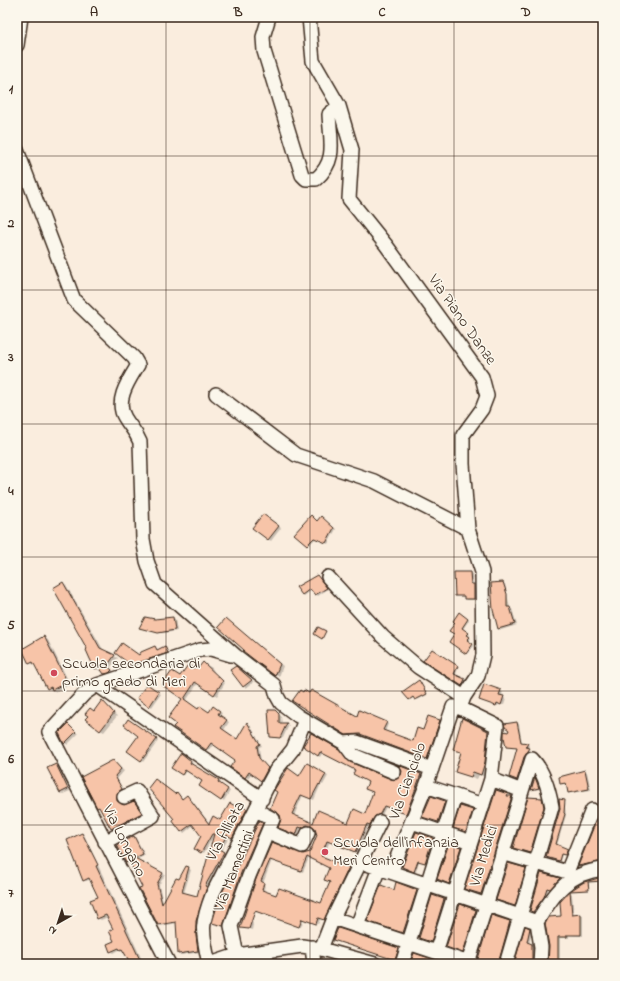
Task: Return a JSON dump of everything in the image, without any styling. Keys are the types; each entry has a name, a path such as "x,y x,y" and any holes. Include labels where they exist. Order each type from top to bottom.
{"street":[{"path":"17,44 21,17"},
{"path":"269,17 263,37 264,51 302,175 306,179 316,179 328,167 331,157 329,114 339,106"},
{"name":"Via Piano Danze","path":"309,17 313,61 339,106 352,150 349,199 391,251 482,377 488,396 482,409 463,435 463,464 468,529 482,572 483,655 478,676 462,702"},
{"path":"17,150 74,300 134,358 138,365 125,387 121,408 124,418 136,431 140,442 143,539 150,574 155,584 236,656 274,685 281,703 305,720 344,743 353,755 394,772"},
{"path":"216,394 296,455 374,481 468,529"},
{"path":"328,576 383,637 462,702 497,726 491,779 436,952"},
{"path":"97,685 200,650 211,649 236,656"},
{"path":"97,685 259,805"},
{"name":"Via Longano","path":"97,685 84,694 49,732 169,964"},
{"name":"Via Cianciolo","path":"357,926 385,870 412,822 454,707 462,702"},
{"name":"Via Alliata","path":"210,964 203,936 202,923 213,893 276,770 293,749 305,720"},
{"path":"344,743 357,742 432,768"},
{"name":"Via Medici","path":"470,964 486,905 532,759 539,766 550,792 552,807 536,863"},
{"path":"491,779 522,791"},
{"path":"426,786 482,805"},
{"path":"105,842 153,816 137,791 124,797"},
{"path":"402,964 455,796"},
{"name":"Via Mamertini","path":"237,955 231,926 249,876 273,819 259,805"},
{"path":"540,964 541,947 537,922 545,908 570,875 592,810"},
{"path":"314,964 316,948 333,918 380,822"},
{"path":"412,822 471,842"},
{"path":"268,832 302,846 308,833"},
{"path":"502,853 570,875 590,870 603,869"},
{"path":"361,862 537,922"},
{"path":"506,964 536,863"},
{"path":"333,918 470,964"},
{"path":"210,964 237,955 302,946 316,948 375,964"},
{"path":"265,951 268,964"}],"building":[{"path":"263,514 279,526 268,540 252,528"},
{"path":"311,515 317,521 321,516 334,528 326,543 314,538 307,545 294,534"},
{"path":"454,572 470,572 471,584 474,584 474,599 464,599 464,596 455,596"},
{"path":"317,575 327,588 315,595 310,589 302,595 296,587"},
{"path":"63,582 100,648 115,655 107,666 112,670 109,673 104,674 99,667 95,669 86,650 87,649 53,588"},
{"path":"503,582 507,594 507,607 510,607 515,624 498,629 493,610 491,583"},
{"path":"459,612 468,619 462,628 469,633 467,635 470,637 467,640 473,644 466,654 449,642 454,634 449,631 455,623 453,621"},
{"path":"145,617 155,619 173,617 175,630 158,633 139,628"},
{"path":"226,618 280,664 275,676 243,651 244,650 218,627"},
{"path":"318,627 326,631 322,639 314,634"},
{"path":"44,636 67,682 52,690 51,687 47,689 33,662 29,664 22,649"},
{"path":"122,643 139,655 141,652 155,646 157,650 165,646 168,653 131,665 115,653"},
{"path":"432,649 458,666 454,674 465,679 462,686 423,661"},
{"path":"203,662 223,681 214,695 195,682 184,699 198,709 200,706 209,712 213,706 220,711 218,714 227,720 221,728 237,739 247,722 260,744 257,746 259,758 268,768 261,781 249,772 245,778 230,767 235,760 211,743 206,750 173,727 176,724 168,718 182,699 162,685 172,671 180,676 188,665 193,668 199,667"},
{"path":"236,666 252,680 243,687 230,670"},
{"path":"419,680 427,694 415,700 413,697 409,700 402,692"},
{"path":"147,684 159,692 149,707 137,698"},
{"path":"484,684 501,690 499,695 504,696 501,705 497,703 496,706 479,700"},
{"path":"300,690 303,692 304,690 309,693 311,690 357,716 359,710 387,722 383,730 413,741 417,728 423,730 428,716 440,720 427,759 360,734 346,735 292,701"},
{"path":"102,700 114,713 100,731 85,719 88,716 85,714 90,708 94,711"},
{"path":"268,710 275,710 279,714 279,723 287,723 280,738 270,737"},
{"path":"462,718 488,731 485,762 481,775 473,772 471,777 455,772 461,752 453,750"},
{"path":"128,719 157,739 141,761 127,751 138,736 124,725"},
{"path":"517,722 521,742 528,743 526,747 530,748 524,757 517,780 509,777 517,748 506,747 504,731 508,732 509,730 504,724"},
{"path":"68,724 76,732 64,744 59,733"},
{"path":"311,733 339,749 350,762 391,779 395,780 401,775 402,771 398,765 421,774 406,814 384,806 380,814 375,816 370,825 367,824 355,852 327,841 321,856 349,867 324,920 318,918 316,924 302,919 299,927 255,911 249,929 240,928 256,879 272,842 303,854 310,852 317,835 315,829 307,825 302,828 299,827 296,835 278,828 281,819 280,815 270,808 277,792 274,790 288,768 299,776 307,763 326,774 311,799 301,795 292,814 313,823 318,810 348,823 354,809 365,814 373,792 365,789 368,782 353,774 355,770 320,752 318,756 303,746","holes":["307,857 329,868 324,880 330,882 321,903 279,888 276,895 262,890 264,883 261,881 270,860 301,871"]},
{"path":"181,753 191,761 190,763 219,780 218,782 228,789 221,801 199,786 202,781 185,770 182,775 171,768"},
{"path":"113,760 121,769 115,776 122,789 117,793 117,801 124,805 134,801 142,813 111,829 99,807 97,808 81,777"},
{"path":"56,764 68,789 60,793 47,768"},
{"path":"585,770 589,789 568,793 566,783 560,784 559,777"},
{"path":"535,777 539,788 531,790"},
{"path":"155,779 175,794 177,792 182,799 187,795 209,824 213,816 220,820 230,803 242,810 243,807 247,809 232,838 227,835 219,849 224,852 205,886 207,887 196,921 198,951 178,954 176,922 158,925 139,888 142,887 129,861 126,863 117,845 134,836 143,854 135,858 163,873 157,884 162,904 176,878 179,879 186,866 189,867 182,892 197,896 214,834 212,834 201,853 194,849 201,836 192,824 181,832 172,820 174,819 148,788"},
{"path":"496,790 508,794 507,796 512,796 481,894 464,889"},
{"path":"431,796 445,801 438,822 422,817"},
{"path":"528,797 542,798 544,807 530,853 513,848"},
{"path":"559,799 565,800 565,814 556,844 568,849 565,855 561,854 559,861 546,857 560,809"},
{"path":"460,806 473,810 466,832 453,828"},
{"path":"598,816 603,816 603,861 578,866"},
{"path":"259,821 263,823 241,873 223,926 212,923 220,896 233,871 235,872"},
{"path":"416,832 433,838 425,863 418,861 414,872 402,867"},
{"path":"82,833 98,865 96,866 142,964 131,964 122,949 120,950 119,948 110,952 107,944 114,941 109,931 113,929 106,915 97,919 90,900 98,897 89,878 83,881 67,840"},
{"path":"449,843 461,847 449,884 437,879"},
{"path":"508,863 526,868 515,906 496,900"},
{"path":"541,873 560,878 550,889 547,888 544,897 533,912 530,911"},
{"path":"603,877 603,881 588,882 589,890 570,891 584,882"},
{"path":"396,882 417,890 403,933 367,921 381,885 394,890"},
{"path":"570,891 572,915 581,914 581,935 567,935 567,937 558,937 558,964 548,964 549,946 545,924 549,917 561,916 560,902"},
{"path":"432,895 444,899 431,942 419,938"},
{"path":"460,904 476,910 463,953 446,947"},
{"path":"491,915 510,921 498,964 480,964 478,959"},
{"path":"525,926 530,928 527,942 532,944 532,964 514,964"},
{"path":"338,928 399,948 395,960 333,940"},
{"path":"414,953 447,964 410,964"}],"place":[{"name":"Scuola secondaria di primo grado di Merì","path":"54,673"},
{"name":"Scuola dell'infanzia Merì Centro","path":"325,852"}]}
